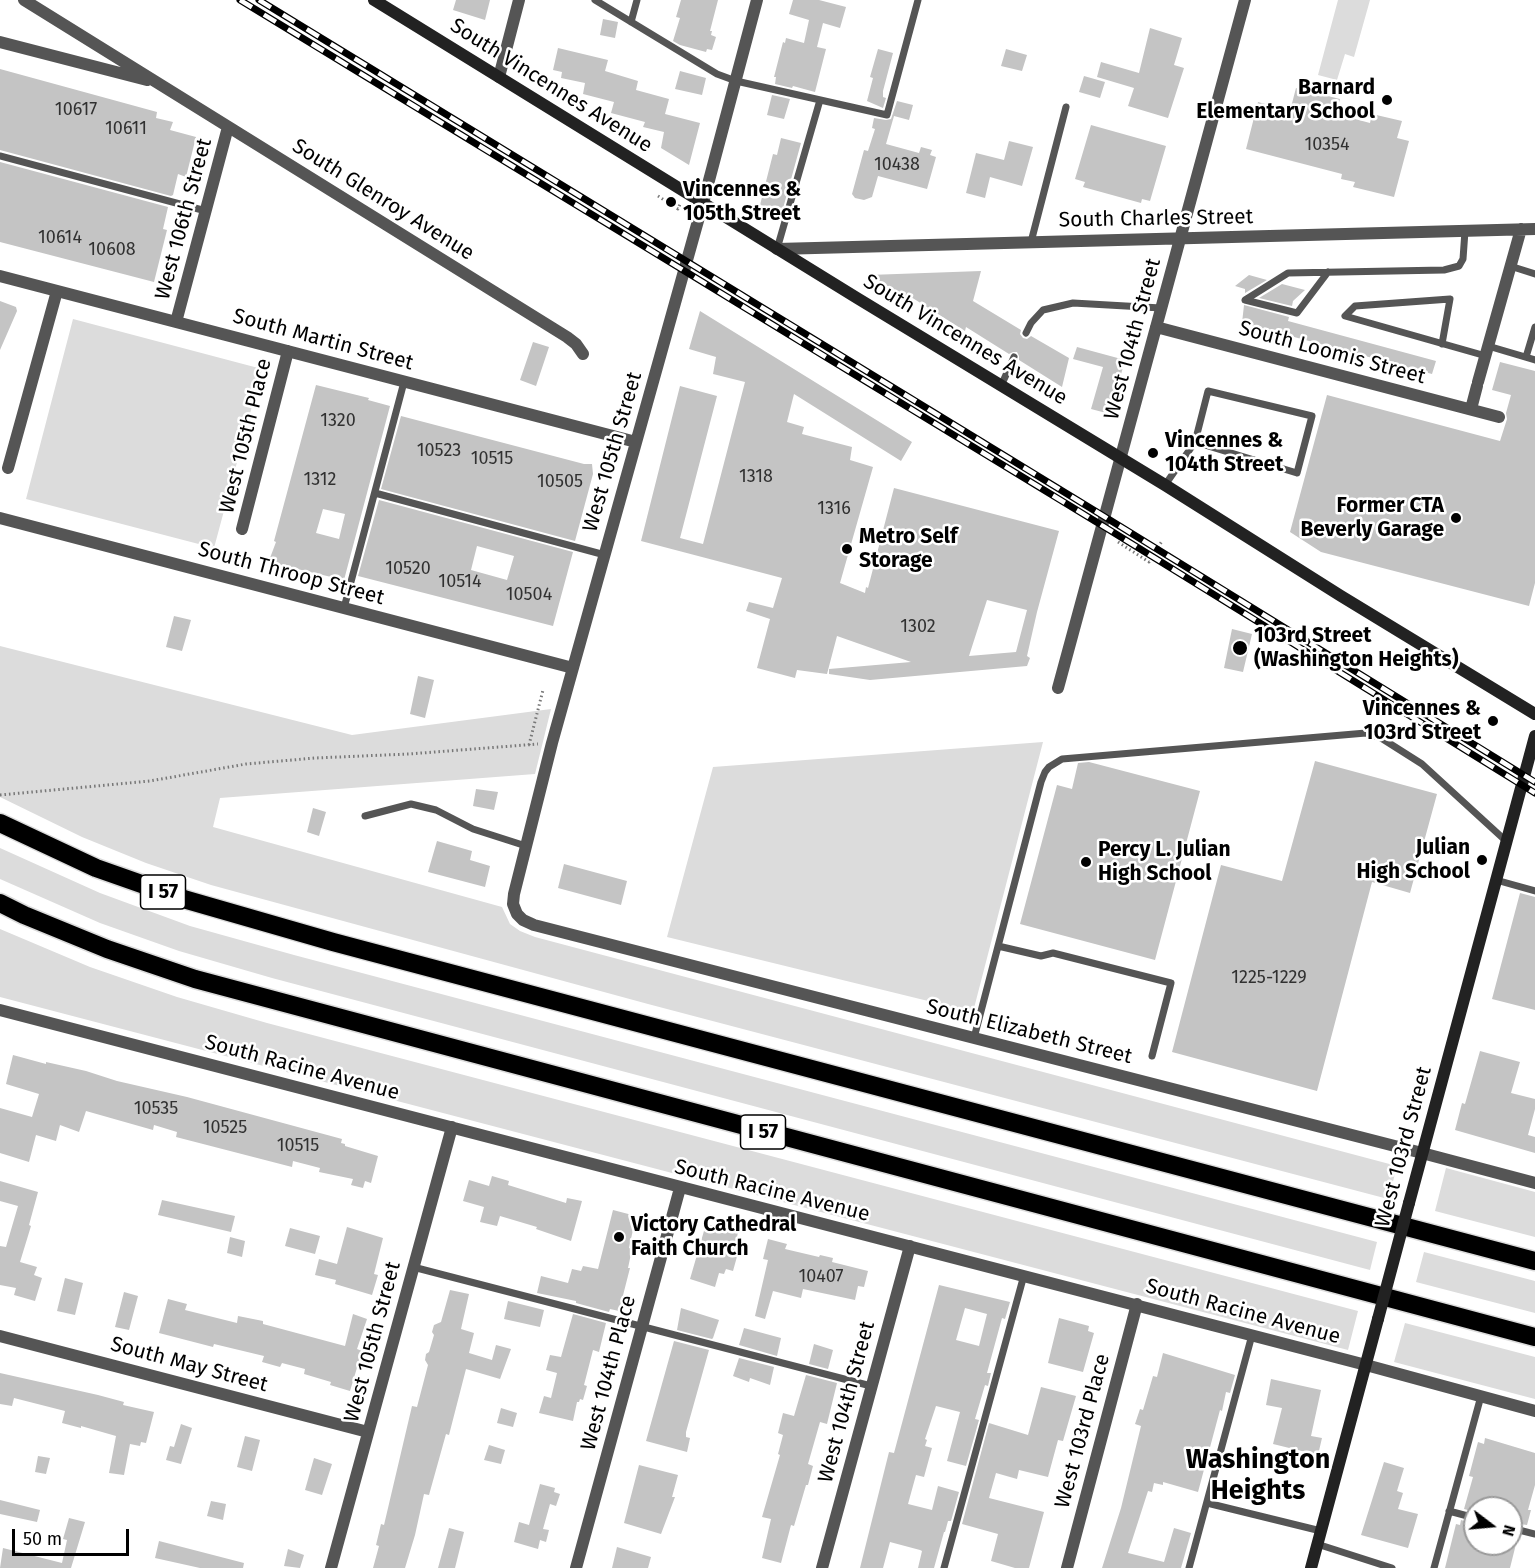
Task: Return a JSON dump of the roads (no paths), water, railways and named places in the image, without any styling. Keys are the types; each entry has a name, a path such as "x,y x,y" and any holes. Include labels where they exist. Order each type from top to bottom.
{"highway":[{"name":"I 57","path":"0,823 96,868 187,900 322,939 1535,1261"},
{"name":"I 57","path":"0,903 107,949 195,980 1535,1337"}],"main road":[{"name":"South Vincennes Avenue","path":"374,0 1535,714"},
{"name":"West 103rd Street","path":"1311,1568 1535,736"}],"street":[{"name":"South Glenroy Avenue","path":"24,0 567,337 583,354"},
{"path":"499,76 519,0"},
{"name":"West 105th Street","path":"517,914 513,904 514,894 552,743 703,203 757,0"},
{"name":"West 104th Street","path":"1058,688 1245,0"},
{"name":"South Glenroy Avenue","path":"0,42 158,83"},
{"name":"West 106th Street","path":"176,322 228,127"},
{"path":"1471,409 1521,229"},
{"name":"South Charles Street","path":"777,249 1535,229"},
{"name":"South Martin Street","path":"0,276 636,442"},
{"path":"9,468 57,291"},
{"name":"South Loomis Street","path":"1155,327 1499,417"},
{"name":"West 105th Place","path":"242,529 288,351"},
{"name":"South Throop Street","path":"0,518 573,668"},
{"name":"South Elizabeth Street","path":"517,914 534,925 1535,1183"},
{"name":"South Racine Avenue","path":"0,1010 680,1188 1137,1304 1535,1411"},
{"name":"West 105th Street","path":"331,1568 452,1127"},
{"name":"West 104th Place","path":"576,1568 680,1188"},
{"name":"West 104th Street","path":"822,1568 910,1246"},
{"name":"West 103rd Place","path":"1067,1568 1137,1304"},
{"name":"South May Street","path":"0,1336 368,1432"}],"lane":[{"path":"595,0 717,74 736,81 888,115 918,0"},
{"path":"631,22 637,0"},
{"path":"777,249 820,100"},
{"path":"1031,242 1066,107"},
{"path":"0,156 206,211"},
{"path":"1328,272 1297,313 1245,300 1288,273 1328,272 1444,270 1458,266 1463,259 1465,231"},
{"path":"1510,266 1535,274"},
{"path":"1442,344 1450,299 1355,306 1345,316 1442,344 1535,360"},
{"path":"1026,333 1031,323 1043,310 1073,303 1161,308"},
{"path":"1526,357 1535,327"},
{"path":"1001,386 1014,357"},
{"path":"344,608 404,382"},
{"path":"1165,485 1195,442 1208,392 1312,416 1297,472 1195,442"},
{"path":"375,494 604,555"},
{"path":"974,1038 1041,782 1045,772 1062,759 1366,733 1381,738 1422,764 1506,841"},
{"path":"364,816 411,804 436,810 473,829 526,846"},
{"path":"1496,880 1535,891"},
{"path":"998,946 1041,956 1053,953 1171,983 1152,1056"},
{"path":"413,1267 872,1386"},
{"path":"944,1568 1024,1275"},
{"path":"1189,1568 1252,1335"},
{"path":"1434,1568 1481,1396"},
{"path":"1207,1503 1321,1531"},
{"path":"1449,1511 1463,1515"},
{"path":"1317,1544 1392,1568"}],"railway":[{"path":"240,0 1103,526 1535,793"},
{"path":"259,0 1535,782"}],"place":[{"name":"Barnard Elementary School","path":"1387,100"},
{"name":"Vincennes & 105th Street","path":"671,202"},
{"name":"Vincennes & 104th Street","path":"1153,453"},
{"name":"Former CTA Beverly Garage","path":"1456,518"},
{"name":"Metro Self Storage","path":"847,549"},
{"name":"103rd Street (Washington Heights)","path":"1240,648"},
{"name":"Vincennes & 103rd Street","path":"1493,721"},
{"name":"Julian High School","path":"1482,860"},
{"name":"Percy L. Julian High School","path":"1086,862"},
{"name":"Victory Cathedral Faith Church","path":"619,1237"}],"district":[{"name":"Washington Heights","path":"1258,1476"}]}
